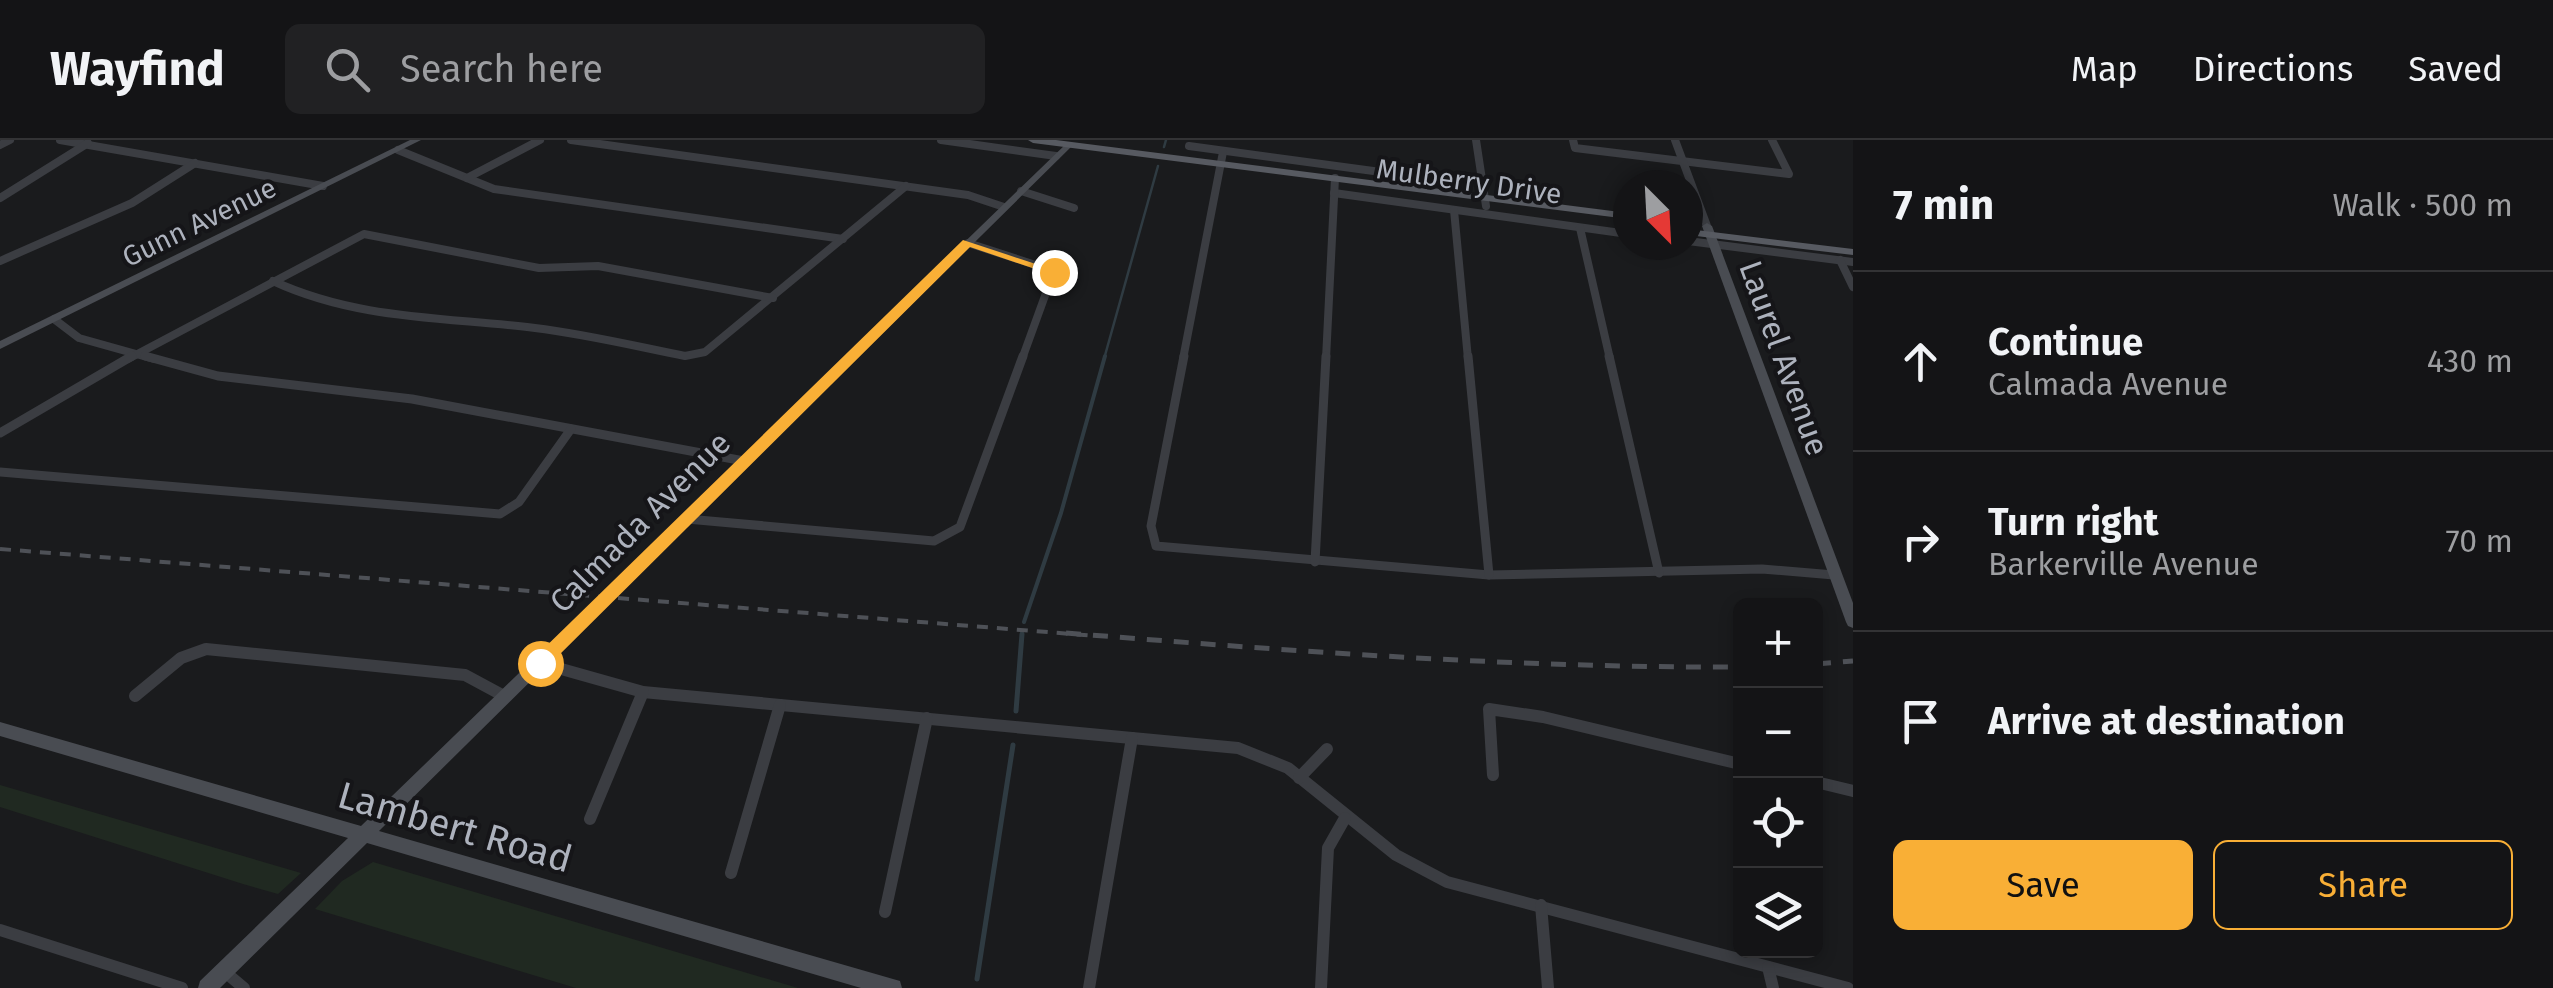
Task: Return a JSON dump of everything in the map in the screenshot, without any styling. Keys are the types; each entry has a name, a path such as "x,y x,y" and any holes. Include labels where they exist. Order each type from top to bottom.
{"main road":[{"name":"Mulberry Drive","path":"1033,140 1223,161 1334,185 1613,215"},
{"name":"Mulberry Drive","path":"1486,202 1613,223"},
{"path":"1703,231 1710,235 1853,243"},
{"path":"1703,234 1853,252"}],"street":[{"path":"0,144 10,140"},
{"path":"60,140 323,186"},
{"path":"0,198 94,140"},
{"name":"Gunn Avenue","path":"0,345 417,140"},
{"path":"467,178 540,140"},
{"path":"571,140 968,195 1004,206"},
{"path":"941,140 1056,156"},
{"path":"1476,140 1486,202"},
{"path":"1573,140 1575,148 1789,174 1772,140"},
{"path":"1675,140 1710,235"},
{"name":"Calmada Avenue","path":"207,988 1069,142"},
{"path":"1188,146 1223,161 1403,175"},
{"path":"398,150 494,189 596,200 843,239"},
{"path":"1223,161 1151,526 1156,546 1490,575 1762,569 1834,575"},
{"path":"0,262 132,203 196,162"},
{"path":"1315,562 1334,185 1454,210 1613,232"},
{"path":"273,281 300,296 432,322 521,326 685,356 705,352 906,186"},
{"path":"1021,191 1074,208"},
{"path":"1454,210 1490,575"},
{"path":"1580,228 1659,573"},
{"path":"0,433 137,353 364,234 539,268 598,266 773,298"},
{"path":"1703,237 1710,235 1853,262"},
{"name":"Laurel Avenue","path":"1710,235 1853,622"},
{"path":"687,519 934,541 960,527 1054,272 968,243"},
{"path":"1840,260 1853,287"},
{"path":"54,319 79,338 218,376 412,398 744,462"},
{"path":"0,472 500,514 519,502 570,429"},
{"path":"135,696 180,658 206,649 465,675 504,696"},
{"path":"540,663 643,692 1238,748 1288,768 1396,855 1447,882 1848,988"},
{"path":"590,819 643,692"},
{"path":"730,873 780,705"},
{"path":"1493,775 1489,709 1544,717 1733,762"},
{"path":"885,912 927,718"},
{"name":"Lambert Road","path":"0,729 511,874 663,923 892,988"},
{"path":"1088,988 1132,738"},
{"path":"1299,778 1327,749"},
{"path":"1823,784 1853,791"},
{"path":"1322,988 1328,848 1346,818"},
{"path":"1541,905 1548,988"},
{"path":"0,930 182,988"},
{"path":"1768,968 1772,988"},
{"path":"225,972 244,988"}],"shaded area":[{"path":"0,785 301,873 278,894 243,884 0,807"},
{"path":"373,862 798,988 576,988 315,909 342,881"}],"waterway":[{"path":"1164,147 1166,140"},
{"path":"1104,359 1158,166"},
{"path":"1024,622 1061,513 1105,356"},
{"path":"1016,711 1022,634"},
{"path":"977,979 1013,745"}],"railway":[{"path":"0,549 1097,636"},
{"path":"1066,633 1487,661 1733,667"},
{"path":"1823,663 1853,661"}],"route":[{"path":"540,663 968,243 1054,272"}]}
